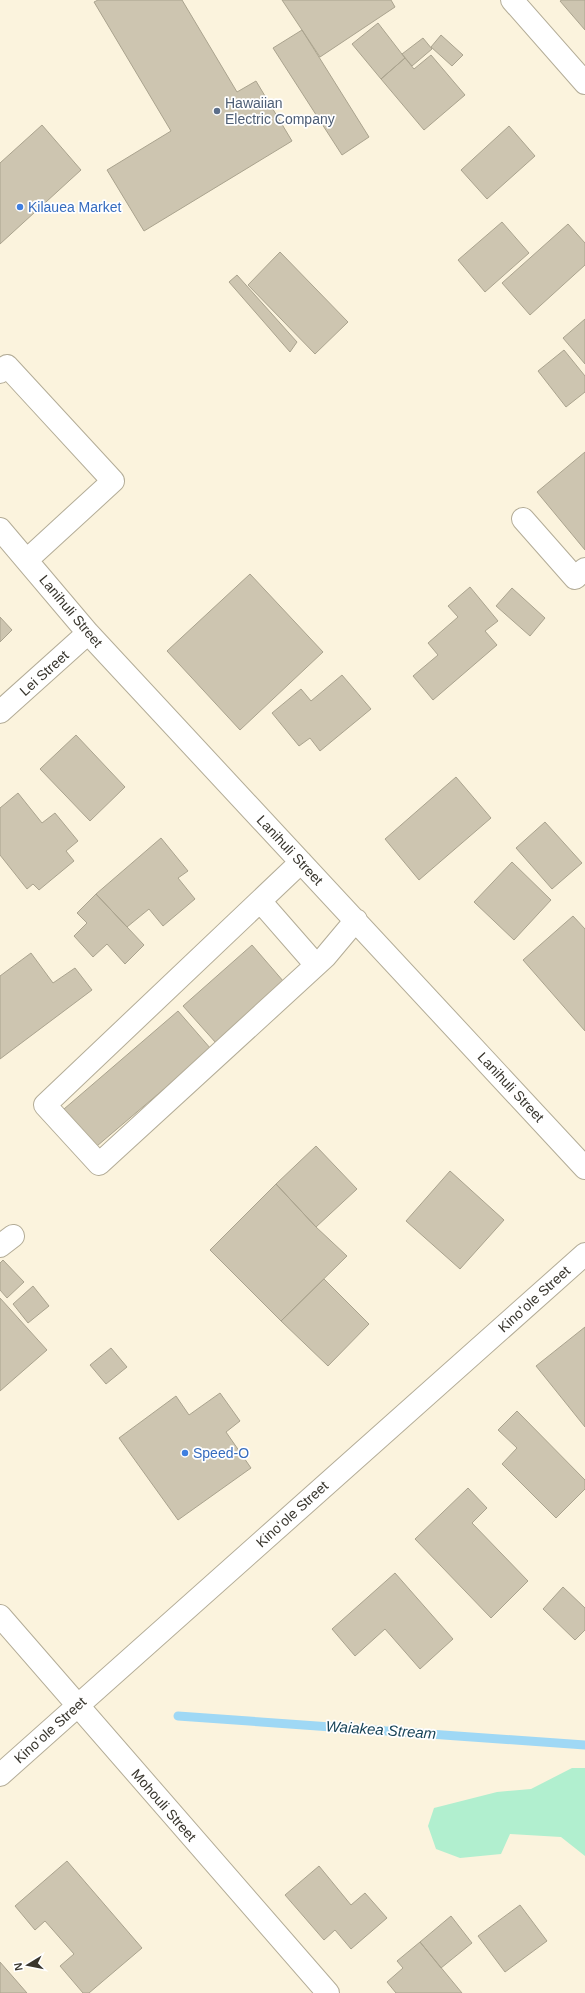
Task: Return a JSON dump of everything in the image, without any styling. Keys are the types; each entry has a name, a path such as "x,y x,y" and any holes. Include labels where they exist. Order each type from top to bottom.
{"street":[{"path":"512,0 585,83"},
{"path":"0,372 7,366 114,481 28,559"},
{"path":"523,518 576,578 585,569"},
{"name":"Lanihuli Street","path":"0,528 28,559 88,633 585,1168"},
{"name":"Lei Street","path":"0,712 88,633"},
{"path":"301,862 45,1105 99,1164 316,965 356,920"},
{"path":"260,901 316,965"},
{"name":"Kinoʻole Street","path":"0,1775 585,1254"},
{"name":"Mohouli Street","path":"0,1616 328,1993"}],"green space":[{"path":"572,1768 585,1768 585,1856 561,1837 510,1834 501,1854 460,1858 436,1849 428,1826 434,1808 497,1792 531,1789"}],"building":[{"name":"Hawaiian Electric Company","path":"98,0 182,0 237,92 256,81 292,141 144,231 107,170 171,131 94,2"},
{"path":"282,0 391,0 395,7 320,57"},
{"path":"585,0 585,30 560,1"},
{"path":"378,23 405,58 381,79 352,44"},
{"path":"302,30 369,137 342,155 273,48"},
{"path":"441,35 463,55 452,66 431,47"},
{"path":"423,38 432,49 412,66 402,54"},
{"path":"431,55 465,95 424,130 381,79 405,58 414,69"},
{"name":"Kilauea Market","path":"42,125 81,170 0,244 0,163"},
{"path":"509,126 535,156 487,199 461,170"},
{"path":"502,222 529,253 485,292 458,260"},
{"path":"568,224 585,243 585,265 530,315 502,283"},
{"path":"280,252 348,322 315,354 248,285"},
{"path":"237,275 297,342 290,352 229,282"},
{"path":"585,319 585,364 563,338"},
{"path":"564,350 585,376 585,392 566,407 538,371"},
{"path":"585,452 585,550 537,492"},
{"path":"250,574 323,652 240,730 167,651"},
{"path":"470,587 498,621 485,631 497,645 433,700 413,676 438,655 428,643 458,617 448,606"},
{"path":"512,588 545,618 530,636 496,606"},
{"path":"0,617 12,630 0,642"},
{"path":"342,675 371,709 320,751 310,738 299,746 272,713 301,689 311,701"},
{"path":"76,735 125,787 90,821 40,769"},
{"path":"456,777 491,818 419,880 385,839"},
{"path":"18,793 42,823 55,813 78,841 66,851 74,861 39,890 33,884 27,889 0,855 0,808"},
{"path":"545,822 582,863 552,889 516,848"},
{"path":"161,838 188,871 178,878 195,899 163,926 149,909 127,927 96,894"},
{"path":"512,862 551,900 514,940 474,902"},
{"path":"96,894 144,945 125,964 107,944 93,957 74,936 87,923 77,913"},
{"path":"573,916 585,929 585,1031 523,960"},
{"path":"252,945 284,982 216,1043 183,1006"},
{"path":"31,953 53,983 75,968 92,990 0,1059 0,976"},
{"path":"178,1011 211,1049 97,1146 64,1109"},
{"path":"316,1146 357,1189 316,1227 276,1184"},
{"path":"450,1171 504,1220 460,1269 406,1221"},
{"path":"276,1184 316,1227 347,1256 281,1321 210,1250"},
{"path":"3,1260 24,1282 7,1298 0,1290 0,1263"},
{"path":"324,1279 369,1324 328,1366 281,1321"},
{"path":"33,1286 49,1306 28,1323 13,1304"},
{"path":"0,1298 47,1350 0,1391"},
{"path":"585,1327 585,1427 536,1366"},
{"path":"111,1348 127,1367 106,1384 90,1365"},
{"name":"Speed-O","path":"220,1393 240,1421 226,1432 251,1468 178,1520 119,1438 176,1396 189,1415"},
{"path":"517,1411 585,1480 585,1489 556,1518 502,1464 517,1448 498,1430"},
{"path":"468,1488 487,1508 472,1523 528,1581 491,1618 415,1539"},
{"path":"395,1573 453,1639 420,1669 385,1629 355,1656 332,1629"},
{"path":"563,1587 585,1608 585,1630 575,1640 543,1609"},
{"path":"67,1861 142,1948 89,1993 83,1993 60,1966 74,1954 45,1921 35,1930 15,1906"},
{"path":"319,1866 351,1905 365,1893 387,1918 351,1949 335,1930 324,1940 285,1895"},
{"path":"520,1905 547,1941 505,1972 478,1936"},
{"path":"451,1916 472,1943 441,1968 420,1942"},
{"path":"420,1942 462,1993 396,1993 387,1982 403,1968 397,1961"},
{"path":"0,1962 27,1993 0,1993"}],"waterway":[{"name":"Waiakea Stream","path":"178,1716 585,1745"}],"place":[{"name":"Hawaiian Electric Company","path":"217,111"},
{"name":"Kilauea Market","path":"20,207"},
{"name":"Speed-O","path":"185,1453"}]}
